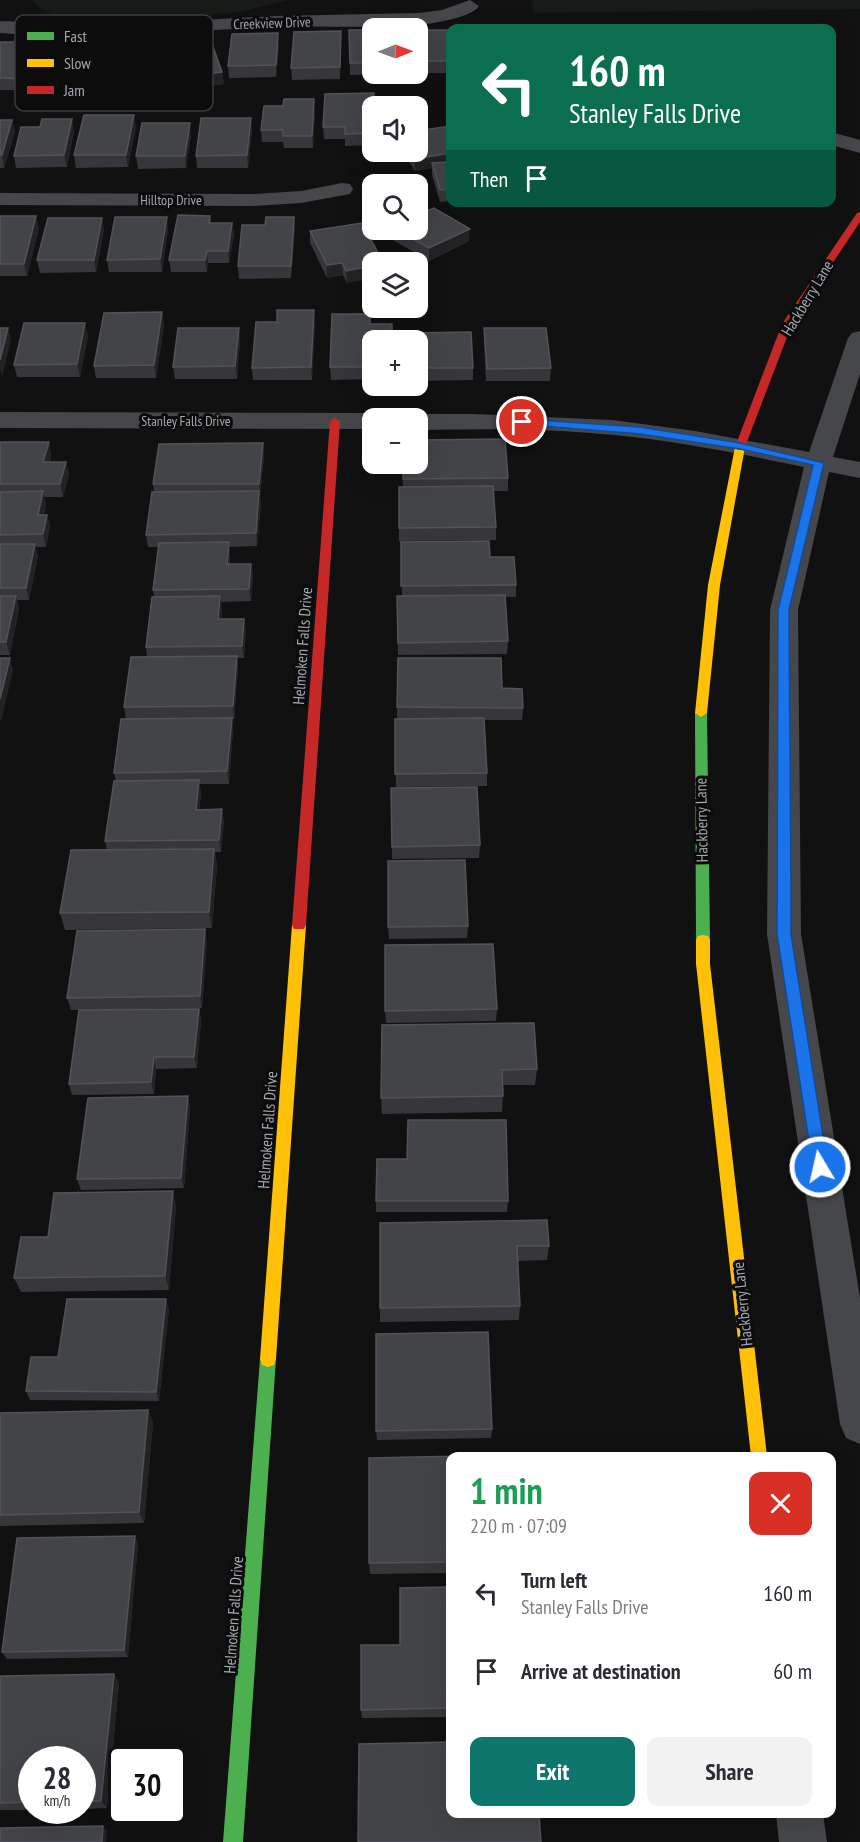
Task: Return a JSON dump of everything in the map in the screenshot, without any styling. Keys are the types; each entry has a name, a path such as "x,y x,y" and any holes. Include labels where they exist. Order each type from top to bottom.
{"street":[{"name":"Creekview Drive","path":"213,25 419,18 446,15 470,6"},
{"name":"Creekview Drive","path":"0,27 15,28"},
{"path":"836,140 860,147"},
{"name":"Hilltop Drive","path":"0,199 252,200 301,197 342,189"},
{"name":"Hackberry Lane","path":"759,1452 703,964 700,727 714,585 740,446 787,324 860,215"},
{"path":"860,338 818,463 784,610 784,934 860,1424"},
{"name":"Stanley Falls Drive","path":"0,420 362,422"},
{"name":"Helmoken Falls Drive","path":"233,1842 335,421"},
{"path":"428,422 542,422 640,430 740,446 860,470"},
{"path":"800,1818 803,1842"}],"shaded area":[{"path":"32,0 288,0 240,12 205,15 54,15 41,9"},
{"path":"533,0 860,0 860,9 533,13"}],"building":[{"path":"349,30 362,30 362,63 350,63"},
{"path":"428,30 446,30 446,61 428,61"},
{"path":"341,31 340,67 291,68 294,32"},
{"path":"278,33 276,65 228,66 232,34"},
{"path":"0,42 15,42 15,79 0,78"},
{"path":"213,46 222,72 213,73"},
{"path":"374,93 374,96 362,96 362,133 345,134 345,127 323,127 325,94"},
{"path":"284,99 314,99 312,136 283,136 283,130 261,130 264,106 283,106"},
{"path":"84,115 134,115 126,155 74,155"},
{"path":"201,118 251,118 247,155 196,156"},
{"path":"42,119 72,119 64,155 14,156 21,127 40,127"},
{"path":"0,120 12,120 2,155 0,155"},
{"path":"142,123 190,123 185,156 136,156"},
{"path":"446,127 446,154 428,157 428,129"},
{"path":"446,162 446,189 440,190 432,163"},
{"path":"434,208 470,229 429,248 415,240 428,240 428,210"},
{"path":"178,215 210,216 209,223 232,223 228,251 207,251 205,260 169,260"},
{"path":"0,216 36,216 24,264 0,264"},
{"path":"115,217 167,217 160,259 107,260"},
{"path":"266,217 294,217 291,266 238,266 242,225 265,225"},
{"path":"48,218 102,218 94,260 37,260"},
{"path":"362,223 362,240 371,240 378,252 362,252 362,268 346,271 342,263 327,265 310,231"},
{"path":"277,310 314,310 311,367 252,368 256,322 277,322"},
{"path":"162,312 154,365 94,366 104,313"},
{"path":"332,314 362,314 362,318 370,318 370,324 392,324 392,330 362,330 362,367 330,367"},
{"path":"24,323 85,323 77,364 14,365"},
{"path":"0,328 8,328 0,360"},
{"path":"178,328 239,328 235,366 173,367"},
{"path":"484,328 546,328 551,368 487,369"},
{"path":"471,332 473,368 428,368 428,333"},
{"path":"505,439 508,478 403,479 403,474 428,474 428,440"},
{"path":"0,442 49,442 43,462 66,462 60,484 0,484"},
{"path":"263,443 259,484 153,484 159,444"},
{"path":"493,486 496,527 399,528 399,487"},
{"path":"43,491 38,515 47,515 43,534 0,535 0,492"},
{"path":"259,491 256,533 146,535 152,492"},
{"path":"489,541 490,557 514,557 516,585 401,586 401,542"},
{"path":"229,542 227,564 251,564 249,589 153,590 159,543"},
{"path":"0,544 35,544 26,588 0,588"},
{"path":"505,595 508,641 398,643 397,596"},
{"path":"0,596 16,596 6,642 0,642"},
{"path":"220,596 218,619 244,619 242,646 146,647 152,597"},
{"path":"237,656 233,706 124,707 131,657"},
{"path":"0,658 10,658 0,699"},
{"path":"398,658 501,658 502,688 522,689 523,708 397,707"},
{"path":"232,718 227,771 114,773 121,719"},
{"path":"484,718 487,773 395,774 395,719"},
{"path":"199,780 196,810 222,809 219,840 105,841 114,781"},
{"path":"477,787 480,845 392,847 391,788"},
{"path":"214,849 209,912 60,913 71,850"},
{"path":"465,860 468,926 388,927 388,861"},
{"path":"205,929 200,996 67,998 77,931"},
{"path":"493,944 497,1009 385,1011 385,945"},
{"path":"199,1009 194,1057 154,1057 151,1082 69,1084 79,1010"},
{"path":"534,1023 537,1069 502,1070 503,1096 381,1098 382,1025"},
{"path":"188,1096 181,1178 77,1179 88,1098"},
{"path":"408,1120 506,1120 508,1201 376,1201 377,1159 407,1159"},
{"path":"173,1191 165,1276 14,1278 21,1237 48,1237 54,1193"},
{"path":"547,1220 549,1246 517,1246 520,1306 380,1308 380,1223"},
{"path":"67,1299 166,1299 156,1392 26,1391 31,1357 58,1357"},
{"path":"488,1332 492,1429 376,1431 376,1334"},
{"path":"148,1410 139,1512 0,1515 0,1413"},
{"path":"446,1456 446,1562 369,1563 369,1458"},
{"path":"135,1536 124,1650 2,1652 17,1538"},
{"path":"446,1587 446,1708 361,1710 361,1645 400,1645 400,1588"},
{"path":"114,1674 101,1801 96,1801 96,1746 18,1746 18,1802 0,1803 0,1676"},
{"path":"446,1742 446,1818 539,1818 541,1842 358,1842 359,1744"},
{"path":"103,1826 102,1842 0,1842 0,1828"}],"traffic: fast":[{"path":"701,713 703,940"},
{"path":"233,1842 268,1359"}],"traffic: slow":[{"path":"701,713 714,585 740,447"},
{"path":"268,1359 299,925"},
{"path":"703,940 703,964 759,1452"}],"traffic: jam":[{"path":"740,447 787,324 860,215"},
{"path":"299,925 335,421"}],"route":[{"path":"522,422 640,430 740,446 818,463 784,610 784,934 820,1167"}]}
